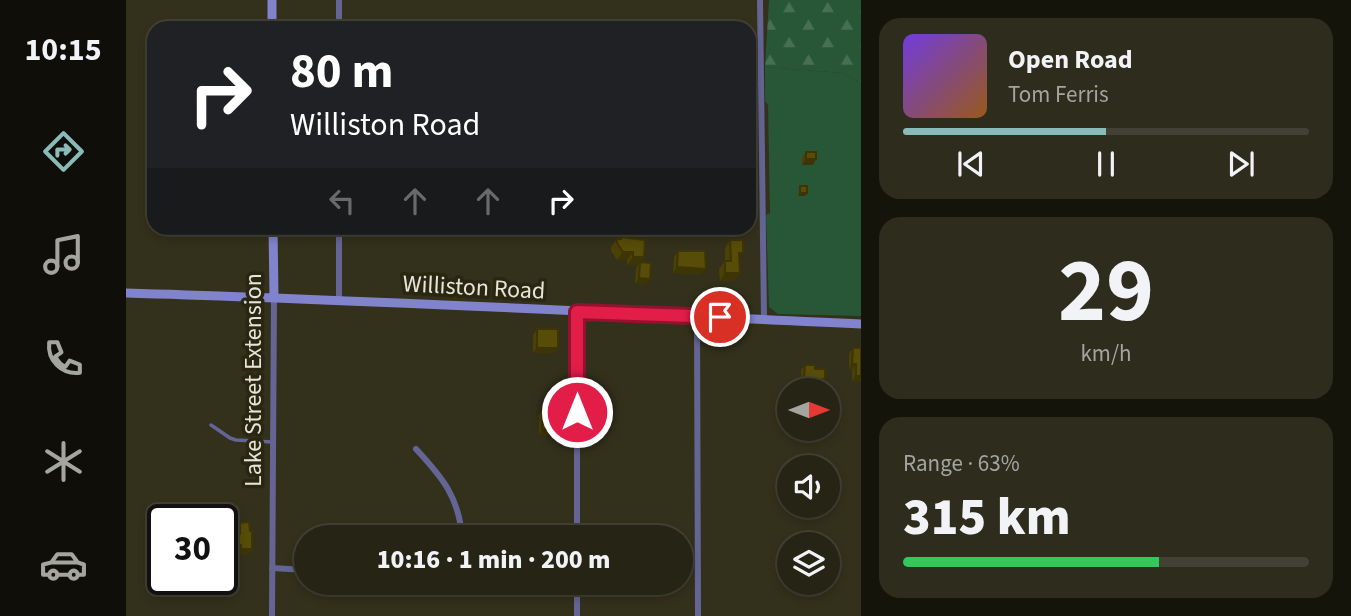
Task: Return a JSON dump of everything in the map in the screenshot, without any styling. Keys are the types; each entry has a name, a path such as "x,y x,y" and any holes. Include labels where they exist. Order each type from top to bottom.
{"main road":[{"path":"272,0 272,21"},
{"name":"Lake Street Extension","path":"273,235 274,297"},
{"name":"Williston Road","path":"126,293 339,299 861,324"}],"street":[{"path":"340,0 340,21"},
{"path":"760,0 764,319"},
{"path":"756,78 761,78"},
{"path":"339,235 339,299"},
{"name":"Lake Street Extension","path":"272,616 274,297"},
{"path":"577,312 577,525"},
{"path":"697,317 698,616"},
{"path":"415,449 441,476 450,491 460,525"},
{"path":"272,568 294,569"},
{"path":"577,595 577,616"}],"lane":[{"path":"211,425 236,440 272,442"}],"green space":[{"path":"769,0 861,0 861,83 843,73 765,67"},
{"path":"765,67 843,73 861,83 861,316 778,314 769,307 766,215 770,213"}],"building":[{"path":"806,152 816,152 816,159 806,159"},
{"path":"800,186 807,186 807,193 800,193"},
{"path":"621,237 645,240 644,257 633,257 633,252 623,252 617,243 617,239"},
{"path":"730,240 743,240 743,253 739,253 740,273 725,273 725,261 731,261"},
{"path":"678,251 705,251 706,269 677,267"},
{"path":"640,262 651,263 650,279 639,278"},
{"path":"537,329 558,329 558,348 537,348"},
{"path":"853,348 861,348 861,376 856,376 856,364 852,364"},
{"path":"805,365 825,369 825,378 804,378"},
{"path":"543,410 554,410 555,429 542,429"},
{"path":"249,522 252,549 241,549 241,545 238,545 240,523"}],"route":[{"path":"577,412 577,312 720,317"}]}
